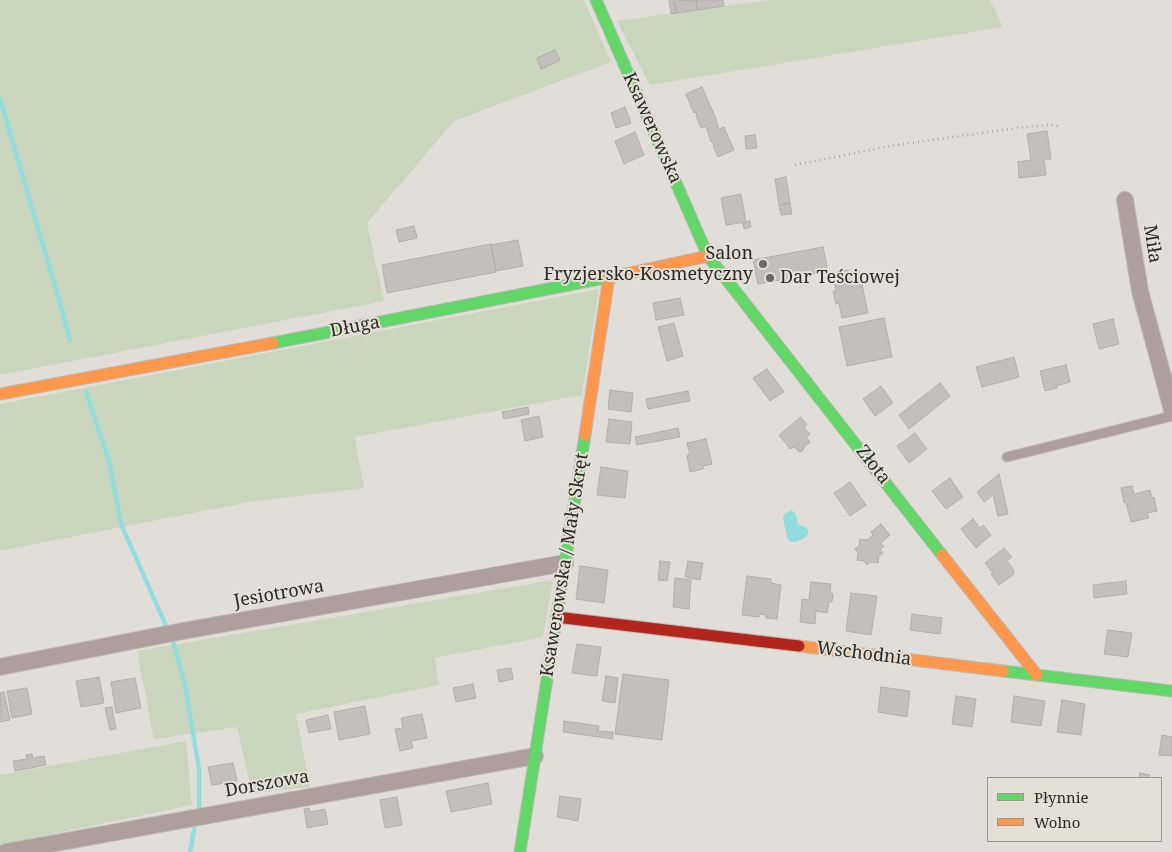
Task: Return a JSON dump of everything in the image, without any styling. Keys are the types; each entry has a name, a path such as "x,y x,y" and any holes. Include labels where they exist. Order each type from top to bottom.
{"street":[{"name":"Ksawerowska","path":"596,0 708,256"},
{"name":"Miła","path":"1125,200 1140,291 1172,410"},
{"name":"Długa","path":"0,394 325,333 708,256"},
{"name":"Złota","path":"708,256 1037,675"},
{"name":"Ksawerowska / Mały Skręt","path":"520,852 609,277"},
{"name":"Jesiotrowa","path":"0,667 183,631 565,563"},
{"name":"Wschodnia","path":"556,617 1172,691"},
{"name":"Dorszowa","path":"6,852 535,756"}],"lane":[{"path":"1007,456 1172,416"}],"path":[{"path":"795,164 878,150 890,146 1024,127 1060,126"}],"green space":[{"path":"0,0 584,0 611,62 454,121 367,223 384,301 0,375"},
{"path":"769,0 990,0 1003,27 650,85 617,21"},
{"path":"599,289 582,395 355,437 364,488 249,502 0,551 0,404"},
{"path":"553,580 543,637 435,658 439,685 296,714 310,787 252,793 237,727 154,739 137,651"},
{"path":"186,741 192,805 0,845 0,775"}],"water":[{"path":"792,510 796,515 798,524 807,528 808,531 806,537 796,542 788,540 783,519 784,514"}],"building":[{"path":"696,0 697,10 676,13 674,1"},
{"path":"696,0 723,0 724,6 697,10"},
{"path":"669,1 674,1 676,13 671,14"},
{"path":"555,50 560,60 541,69 537,58"},
{"path":"702,87 719,129 724,127 734,150 718,157 706,126 701,128 696,112 694,113 686,94"},
{"path":"625,107 631,123 616,128 611,113"},
{"path":"1047,131 1051,159 1044,159 1046,175 1019,178 1017,162 1031,160 1027,134"},
{"path":"635,132 644,155 624,164 615,141"},
{"path":"755,135 757,148 746,149 745,136"},
{"path":"786,177 790,203 779,205 775,179"},
{"path":"741,194 746,222 726,225 721,198"},
{"path":"790,203 792,214 781,215 779,205"},
{"path":"750,221 751,227 744,229 743,223"},
{"path":"414,226 417,238 399,242 396,230"},
{"path":"518,240 523,266 496,271 491,245"},
{"path":"491,244 496,272 387,293 382,265"},
{"path":"823,247 828,271 758,284 753,260"},
{"path":"848,270 849,273 859,271 868,313 842,318 839,303 836,304 833,291 836,291 833,277 837,276 837,272"},
{"path":"680,298 684,315 656,320 653,303"},
{"path":"884,318 892,357 847,366 839,327"},
{"path":"1113,319 1119,344 1099,349 1093,324"},
{"path":"674,323 683,356 667,361 658,327"},
{"path":"1014,357 1019,377 982,387 976,367"},
{"path":"1066,365 1070,382 1045,391 1040,371"},
{"path":"767,369 784,392 770,401 753,378"},
{"path":"940,383 950,396 909,429 899,415"},
{"path":"881,386 893,403 875,416 863,399"},
{"path":"610,390 633,393 631,412 608,409"},
{"path":"688,391 690,401 648,409 646,399"},
{"path":"528,407 529,414 504,419 502,412"},
{"path":"539,416 543,437 525,441 521,420"},
{"path":"801,417 807,425 804,427 810,434 806,437 810,442 801,452 795,447 790,449 779,435"},
{"path":"609,419 632,422 630,444 606,442"},
{"path":"678,428 680,437 637,445 635,437"},
{"path":"915,433 927,449 909,463 897,446"},
{"path":"706,439 712,464 703,466 703,469 690,472 687,455 690,455 687,443"},
{"path":"601,467 628,471 625,498 597,495"},
{"path":"999,474 1008,514 998,516 993,495 984,502 977,492"},
{"path":"950,478 963,497 946,509 932,491"},
{"path":"850,482 866,505 850,516 834,493"},
{"path":"1132,486 1134,494 1150,490 1152,498 1154,497 1157,511 1147,513 1149,518 1131,522 1121,488"},
{"path":"973,519 980,528 983,525 991,535 976,548 961,529"},
{"path":"881,524 890,535 881,543 884,547 880,549 883,553 879,556 878,563 871,562 867,565 864,561 857,560 858,553 855,549 859,546 860,539 867,540 873,535 871,532"},
{"path":"1004,548 1012,557 1007,561 1014,570 1013,575 999,585 985,563"},
{"path":"660,561 670,562 667,581 658,580"},
{"path":"688,561 703,563 700,580 685,577"},
{"path":"580,566 608,570 604,603 576,599"},
{"path":"747,576 771,579 771,583 781,585 777,619 766,618 766,615 759,614 759,617 742,615"},
{"path":"675,578 691,580 689,609 673,607"},
{"path":"1126,581 1127,594 1094,598 1093,585"},
{"path":"811,582 831,584 830,593 833,594 827,613 816,611 815,624 800,622 802,599 809,600"},
{"path":"851,593 877,596 871,635 846,631"},
{"path":"912,614 942,618 940,634 910,630"},
{"path":"1108,630 1132,633 1128,657 1104,654"},
{"path":"577,644 601,647 597,676 572,673"},
{"path":"511,668 513,679 499,682 497,670"},
{"path":"623,674 669,680 662,740 615,734"},
{"path":"606,676 618,678 615,703 602,701"},
{"path":"99,677 104,703 81,707 76,681"},
{"path":"135,678 141,708 116,713 111,682"},
{"path":"473,684 476,698 456,702 453,688"},
{"path":"881,687 910,691 907,717 878,712"},
{"path":"27,688 32,714 12,718 7,691"},
{"path":"4,692 10,720 0,722 0,693"},
{"path":"956,696 976,699 972,727 952,724"},
{"path":"1014,696 1045,701 1041,726 1011,722"},
{"path":"1062,700 1085,704 1081,735 1057,732"},
{"path":"365,706 370,734 339,740 334,712"},
{"path":"112,707 116,729 110,730 105,708"},
{"path":"422,714 427,738 411,741 413,748 400,751 395,729 403,728 401,718"},
{"path":"328,715 331,729 309,733 306,720"},
{"path":"564,721 599,726 598,731 613,732 613,739 563,732"},
{"path":"1162,735 1172,737 1172,756 1159,755"},
{"path":"32,754 33,758 44,756 46,765 15,771 13,761 27,759 26,755"},
{"path":"233,763 237,781 212,785 208,767"},
{"path":"1140,773 1150,775 1149,777 1139,777"},
{"path":"488,783 492,804 451,812 446,791"},
{"path":"560,796 581,799 578,821 557,817"},
{"path":"397,797 402,825 385,828 380,800"},
{"path":"309,808 310,812 325,809 328,824 307,828 304,809"}],"waterway":[{"path":"0,99 70,340"},
{"path":"86,392 109,461 121,524 167,628"},
{"path":"173,641 185,685 199,769 199,806"},
{"path":"190,852 195,825"}],"traffic: fast":[{"path":"596,0 708,256 942,555"},
{"path":"273,343 625,274"},
{"path":"520,852 585,435"},
{"path":"1003,671 1172,691"}],"traffic: slow":[{"path":"625,274 708,256"},
{"path":"585,435 609,277"},
{"path":"0,394 273,343"},
{"path":"942,555 1037,675"},
{"path":"799,646 1003,671"}],"traffic: jam":[{"path":"556,617 799,646"}],"place":[{"name":"Salon Fryzjersko-Kosmetyczny","path":"763,264"},
{"name":"Dar Teściowej","path":"770,278"}]}
